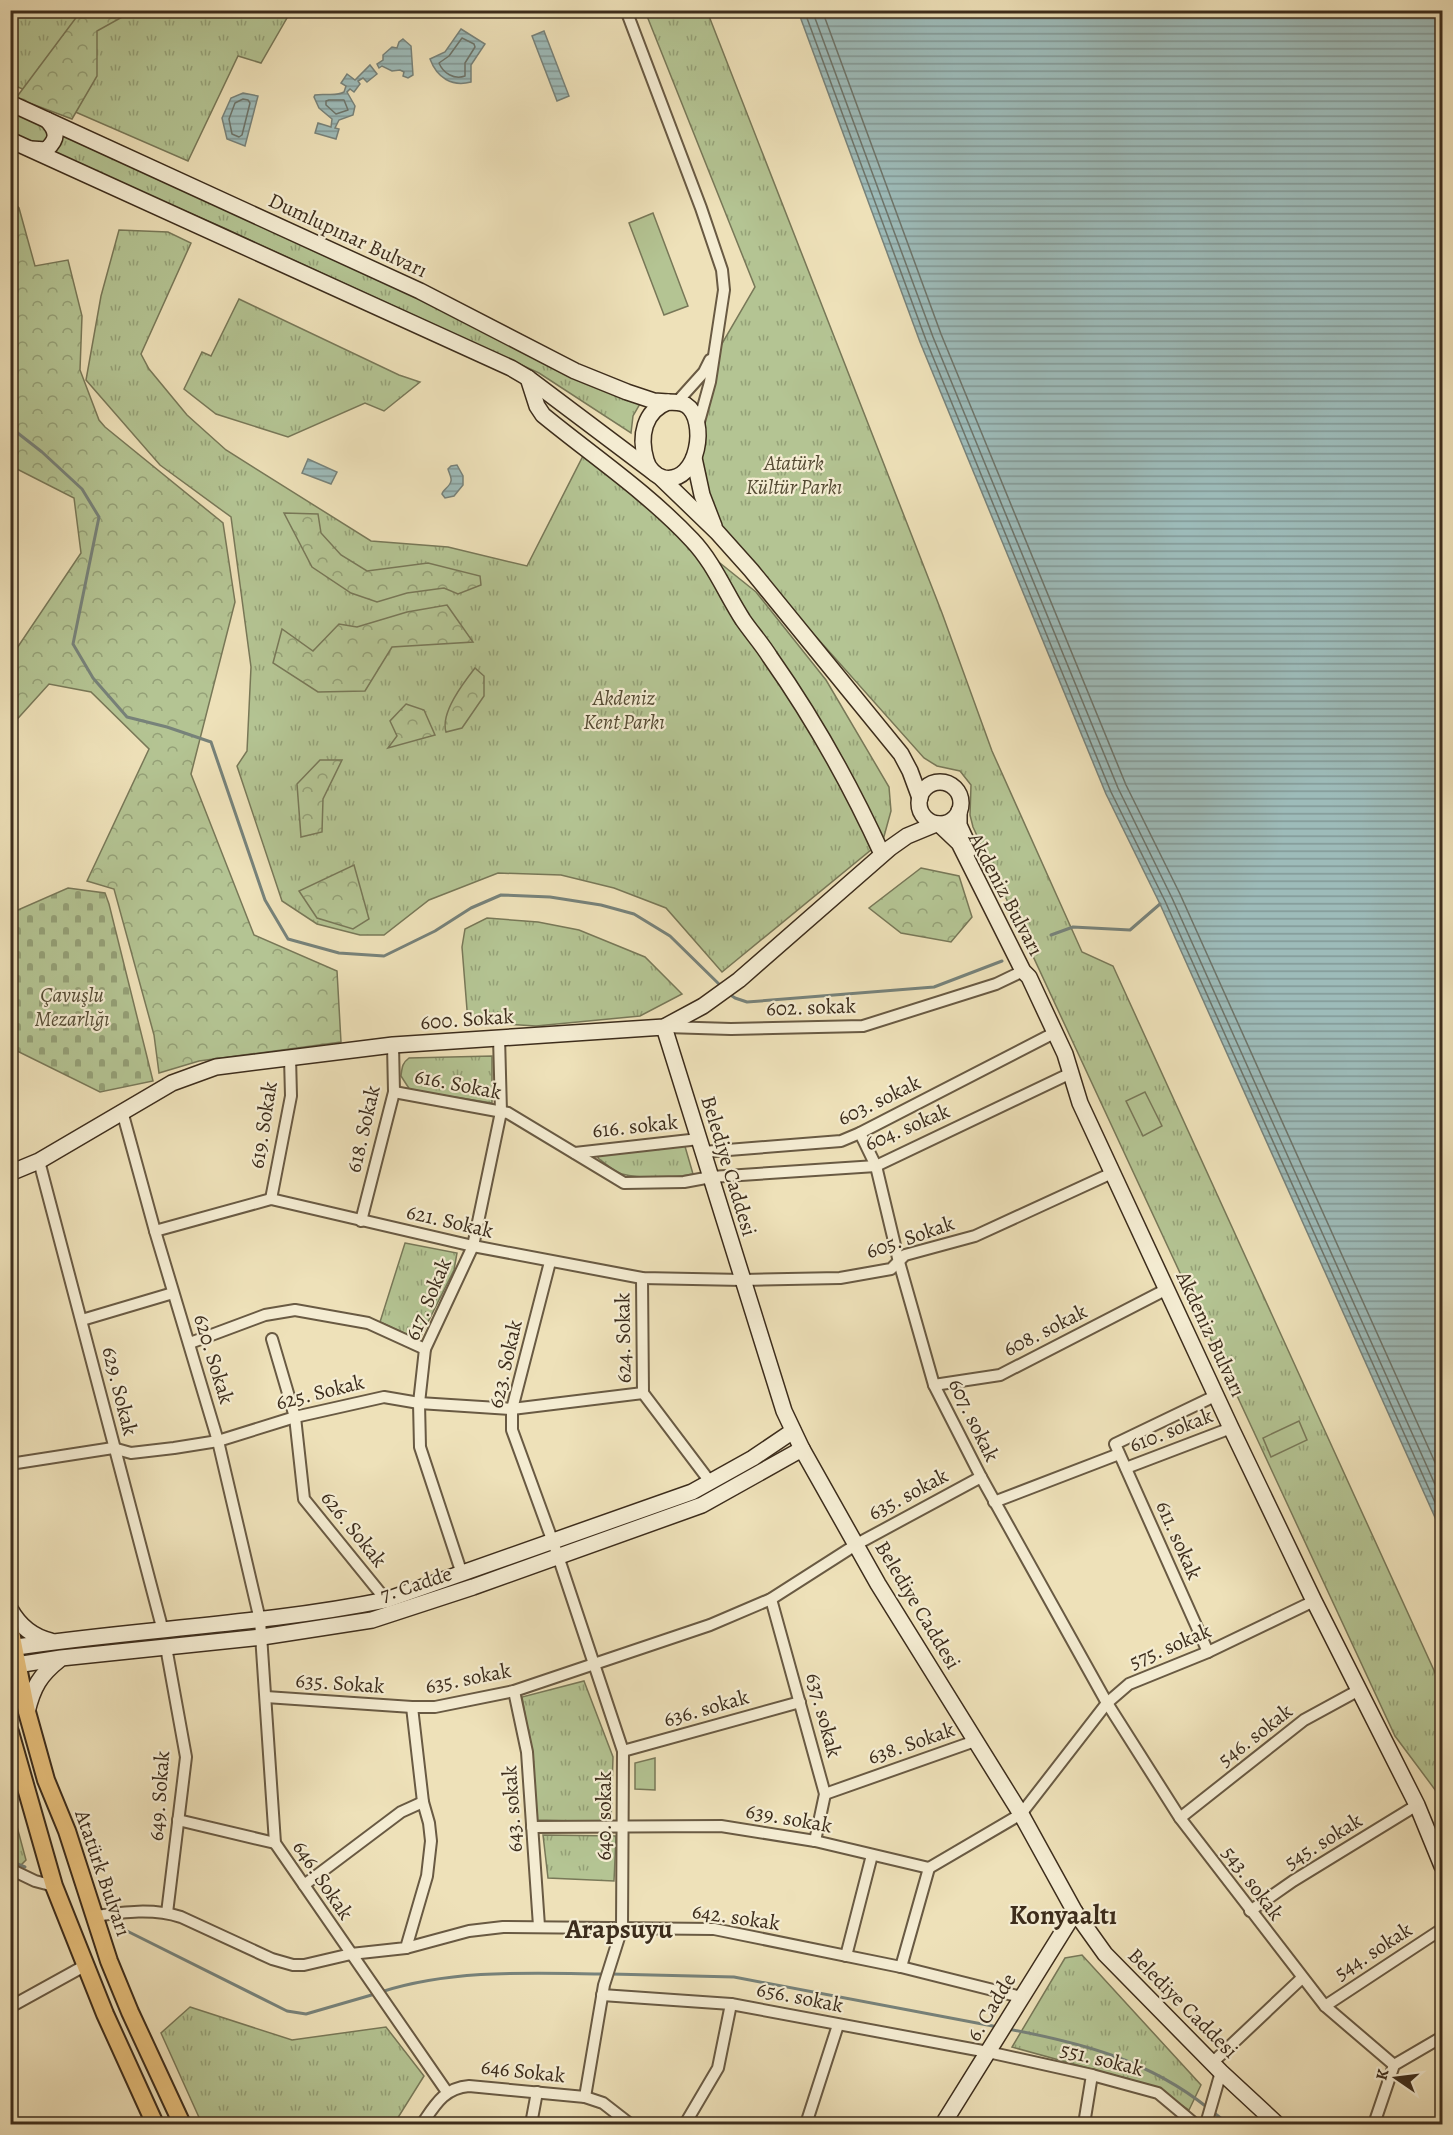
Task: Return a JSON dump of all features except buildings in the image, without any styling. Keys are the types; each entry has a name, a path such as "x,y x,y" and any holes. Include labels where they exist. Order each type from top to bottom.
{"main road":[{"name":"Dumlupınar Bulvarı","path":"10,103 420,291 575,370 637,396 654,401 672,402"},
{"path":"30,149 46,150 54,143 56,134 48,120"},
{"path":"10,140 511,368 528,378 656,475 679,477 690,468 694,458 697,429 695,417 684,404 672,402 652,411 644,429 644,451 648,467 656,475 717,532 751,570 901,754 926,776 952,787 959,795 959,825 1027,969 1026,974"},
{"path":"528,378 537,406 543,415 651,501 691,538 702,552 744,621 770,656 812,721 886,851"},
{"path":"694,458 702,495 717,532"},
{"path":"901,754 910,771 923,816 937,824"},
{"path":"886,851 904,832 926,788 942,783"},
{"path":"886,851 907,836 953,819 959,811"},
{"name":"Akdeniz Bulvarı","path":"937,824 958,843 1056,1032 1080,1103 1112,1173 1314,1601 1417,1805 1443,1866"},
{"name":"600. Sokak","path":"10,1173 39,1161 172,1083 216,1067 393,1045 663,1027 703,1006 739,980 886,851"},
{"name":"Belediye Caddesi","path":"663,1027 784,1411 802,1449 878,1584 1021,1814 1076,1912 1105,1954 1217,2073 1277,2124"},
{"name":"7. Cadde","path":"12,1648 54,1642 262,1637 372,1620 473,1587 555,1549 692,1492 711,1483 793,1431"},
{"name":"7. Cadde","path":"14,1665 260,1620 386,1600 462,1574 702,1505 802,1449"},
{"path":"10,1609 28,1630 43,1640 54,1642"},
{"name":"Atatürk Bulvarı","path":"10,1627 14,1665 46,1780 67,1831 109,1961 182,2124"},
{"path":"27,1712 30,1698 38,1681 45,1671 62,1658"},
{"path":"10,1732 54,1886 105,2014 155,2124"},
{"name":"6. Cadde","path":"943,2124 1076,1912"}],"street":[{"path":"626,10 722,270 724,288 709,389 697,429"},
{"path":"672,402 704,372 714,352"},
{"name":"602. sokak","path":"663,1027 731,1029 863,1026 1026,974"},
{"name":"603. sokak","path":"701,1146 840,1141 860,1133 1056,1032"},
{"name":"617. Sokak","path":"462,1574 420,1447 419,1403 425,1349 473,1246 501,1112 499,1037"},
{"name":"618. Sokak","path":"361,1221 394,1092 393,1045"},
{"name":"619. Sokak","path":"271,1199 291,1096 290,1057"},
{"name":"604. sokak","path":"711,1178 876,1166 1071,1073"},
{"name":"616. Sokak","path":"394,1092 508,1113 624,1184 684,1182 711,1178"},
{"name":"620. Sokak","path":"122,1111 173,1293 218,1441 260,1620"},
{"name":"607. sokak","path":"860,1133 876,1166 899,1262 934,1385 994,1502 1107,1703"},
{"name":"616. sokak","path":"575,1153 701,1146"},
{"name":"629. Sokak","path":"39,1161 165,1639"},
{"name":"605. Sokak","path":"743,1280 840,1278 891,1269 905,1255 975,1236 1112,1173"},
{"name":"621. Sokak","path":"155,1231 271,1199 473,1246 642,1278 743,1280"},
{"name":"623. Sokak","path":"550,1262 512,1409 512,1430 555,1549"},
{"name":"624. Sokak","path":"642,1278 643,1393 711,1483"},
{"name":"608. sokak","path":"934,1385 1000,1375 1167,1289"},
{"path":"82,1320 173,1293"},
{"path":"190,1343 265,1315 295,1310 368,1323 425,1349"},
{"name":"626. Sokak","path":"272,1339 295,1417 304,1499 386,1600"},
{"name":"625. Sokak","path":"10,1464 113,1448 131,1453 218,1441 295,1417 384,1397 419,1403 512,1409 643,1393"},
{"path":"994,1502 1117,1449 1217,1395"},
{"name":"610. sokak","path":"1126,1468 1231,1428"},
{"name":"611. sokak","path":"1117,1449 1208,1652"},
{"name":"635. sokak","path":"406,1948 430,1857 429,1823 423,1802 412,1707 435,1707 514,1691 710,1625 771,1599 857,1544 981,1478"},
{"name":"640. sokak","path":"555,1549 623,1751 622,1928 603,1990 585,2097"},
{"name":"637. sokak","path":"771,1599 825,1794 816,1842"},
{"name":"575. sokak","path":"1021,1814 1107,1703 1129,1684 1208,1652 1314,1601"},
{"name":"646. Sokak","path":"260,1620 275,1843 447,2092"},
{"name":"649. Sokak","path":"165,1639 186,1758 167,1913"},
{"name":"546. sokak","path":"1180,1818 1304,1720 1359,1690"},
{"name":"643. sokak","path":"514,1691 527,1752 539,1926"},
{"name":"635. Sokak","path":"266,1697 412,1707"},
{"name":"636. sokak","path":"623,1751 800,1702"},
{"name":"543. sokak","path":"1107,1703 1180,1818 1324,2007 1394,2065"},
{"name":"638. Sokak","path":"825,1794 975,1741"},
{"path":"304,1885 401,1812 423,1802"},
{"name":"545. sokak","path":"1250,1911 1293,1881 1417,1805"},
{"path":"901,1967 929,1868 1021,1814"},
{"path":"178,1820 275,1843"},
{"name":"639. sokak","path":"532,1827 721,1826 816,1842 929,1868"},
{"path":"846,1956 872,1855"},
{"path":"10,1869 35,1881 54,1886"},
{"path":"95,1916 153,1911 167,1913 282,1963 304,1965 406,1948"},
{"name":"642. sokak","path":"406,1948 470,1930 502,1927 714,1929 901,1967 1021,1997"},
{"name":"544. sokak","path":"1324,2007 1443,1929"},
{"path":"10,2007 86,1965"},
{"path":"1207,2122 1217,2073 1302,1978"},
{"name":"656. sokak","path":"603,1990 731,2004 988,2052"},
{"path":"685,2124 718,2068 731,2004"},
{"path":"806,2124 838,2025"},
{"path":"1374,2124 1394,2065 1443,2037"},
{"name":"551. sokak","path":"988,2052 1092,2075 1158,2093 1195,2124"},
{"path":"1084,2124 1092,2075"},
{"name":"646 Sokak","path":"447,2092 458,2087 469,2086 585,2097 603,2103 630,2124"},
{"path":"422,2124 447,2092"},
{"path":"531,2124 537,2092"}],"green space":[{"path":"11,11 291,11 261,63 238,56 188,161 11,84"},
{"path":"81,11 133,11 97,31 97,76 72,119 16,98"},
{"name":"Atatürk Kültür Parkı","path":"645,11 707,11 942,613 992,751 1082,952 1113,966 1442,1688 1442,1808 1436,1791 1395,1736 973,827 970,815 971,785 960,771 937,766 924,758 720,526 701,473 702,435 720,347 755,287"},
{"path":"10,109 47,127 49,132 47,141 34,143 11,133"},
{"path":"64,132 641,402 633,416 631,433 539,373 224,228 54,154"},
{"path":"11,200 19,208 35,266 68,260 82,316 80,370 99,420 223,523 235,602 191,774 254,935 337,971 341,1042 199,1061 159,1073 154,1035 114,889 87,881 149,749 91,692 49,684 11,726 11,657 81,553 74,498 11,466"},
{"path":"653,213 688,306 664,315 629,223"},
{"name":"Akdeniz Kent Parkı","path":"119,230 168,232 191,243 141,354 149,369 187,415 226,450 371,541 448,547 527,566 584,454 756,592 826,680 889,787 891,811 883,840 722,972 666,908 614,888 561,875 498,873 429,900 384,935 360,935 317,924 282,901 237,766 247,751 251,667 231,517 160,465 86,380 101,296"},
{"path":"239,299 399,375 420,382 384,411 365,403 288,437 216,414 184,389 202,352 211,356"},
{"path":"284,513 318,514 321,533 341,555 367,571 428,563 480,576 481,585 458,594 444,588 407,593 377,602 351,593 312,567"},
{"path":"447,605 473,642 392,647 365,691 318,692 273,663 282,629 313,651 339,624 357,627 407,612"},
{"path":"475,668 484,676 484,696 462,728 446,732 446,716 450,707 459,689"},
{"path":"406,704 424,710 435,735 388,748 397,736 390,721"},
{"path":"320,760 342,760 323,799 322,832 301,837 297,784"},
{"path":"354,865 369,919 353,929 317,918 299,891"},
{"path":"921,868 959,876 972,917 951,942 901,933 869,908"},
{"name":"Çavuşlu Mezarlığı","path":"68,888 105,893 153,1081 100,1092 11,1048 11,913"},
{"path":"487,918 538,922 579,930 645,957 682,994 640,1016 536,1026 468,1022 462,947 465,929"},
{"path":"492,1056 492,1103 410,1090 401,1076 402,1068 409,1058"},
{"path":"1145,1092 1162,1126 1143,1136 1126,1101"},
{"path":"684,1143 693,1174 658,1177 630,1176 616,1171 598,1158 599,1154"},
{"path":"405,1243 457,1253 454,1270 419,1340 380,1322"},
{"path":"1299,1421 1307,1440 1271,1457 1263,1438"},
{"path":"584,1681 613,1757 611,1822 537,1820 531,1750 522,1697"},
{"path":"655,1758 655,1790 635,1789 635,1763"},
{"path":"11,1808 26,1860 18,1868 11,1865"},
{"path":"543,1835 616,1836 614,1881 548,1878"},
{"path":"1082,1955 1201,2085 1189,2110 1153,2086 1012,2047 1065,1958"},
{"path":"190,2007 292,2040 386,2027 424,2076 394,2124 202,2124 161,2033"}],"water":[{"path":"798,11 1442,11 1442,1533 1160,904 1106,794 920,342"},
{"path":"461,29 485,44 471,65 471,82 458,83 441,76 430,59 445,52"},
{"path":"544,31 569,96 557,101 532,36"},
{"path":"403,39 411,46 413,75 408,78 403,76 404,72 400,70 392,71 382,66 379,68 377,64 383,60 383,55 392,47 397,48"},
{"path":"370,65 377,74 367,82 363,78 358,81 360,84 354,92 350,89 347,92 355,106 353,115 339,120 335,128 339,129 336,139 315,133 318,123 331,127 332,119 319,108 315,95 344,92 346,86 341,83 347,74 355,80"},
{"path":"243,93 258,96 245,146 227,139 222,118 231,98"},
{"path":"308,459 337,472 331,484 302,473"},
{"path":"457,465 463,476 463,485 454,496 445,498 442,494 451,480 448,469"}],"waterway":[{"path":"10,427 42,452 82,489 99,517 73,644 93,678 127,717 167,727 211,742 265,900 288,939 339,953 384,956 435,931 471,908 501,895 550,897 601,905 634,914 670,936 722,987"},
{"path":"1051,935 1073,927 1130,930 1160,904"},
{"path":"729,994 747,1002 934,987 1002,961"},
{"path":"10,1861 25,1867"},
{"path":"123,1929 287,2011 306,2014 375,1994"},
{"path":"381,1992 436,1979 464,1976 520,1973 604,1974"},
{"path":"611,1974 734,1977 998,2027"},
{"path":"1008,2029 1062,2040 1113,2056 1162,2077 1208,2108"},
{"path":"1213,2112 1228,2124"}],"district":[{"name":"Konyaaltı","path":"1063,1915"},
{"name":"Arapsuyu","path":"619,1929"}]}
